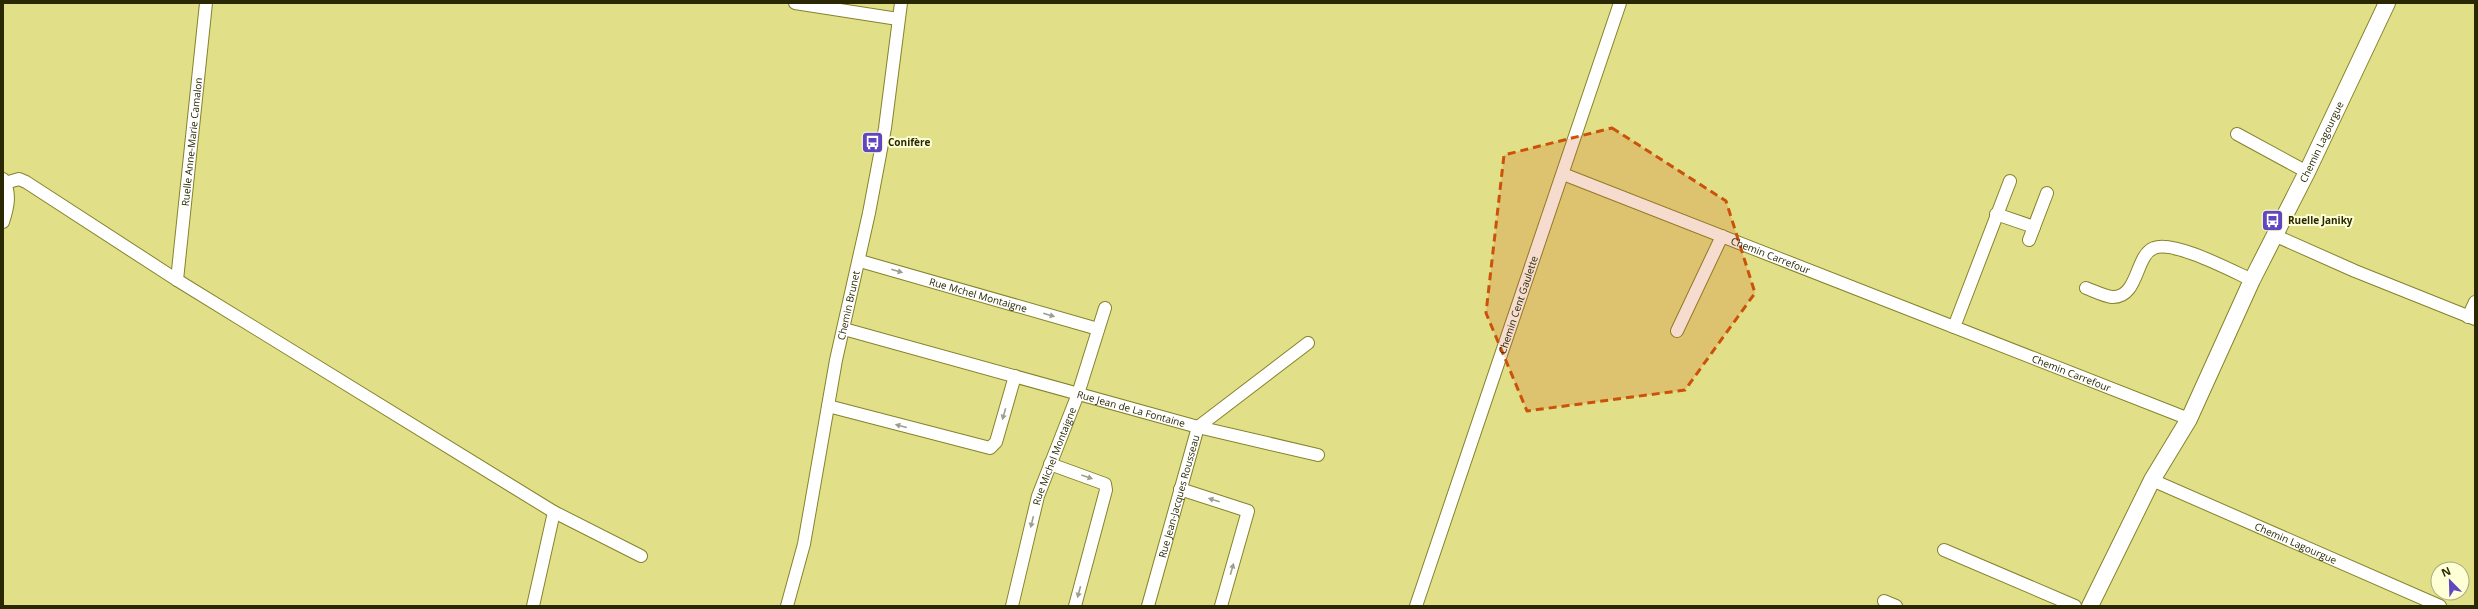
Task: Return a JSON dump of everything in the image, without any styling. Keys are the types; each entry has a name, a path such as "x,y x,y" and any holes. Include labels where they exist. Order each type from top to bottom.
{"street":[{"name":"Ruelle Anne-Marie Camalon","path":"177,280 206,3"},
{"path":"795,3 898,19"},
{"name":"Chemin Brunet","path":"787,606 804,544 828,406 860,261 885,128 901,3"},
{"name":"Chemin Cent Gaulette","path":"1416,606 1620,3"},
{"name":"Chemin Lagourgue","path":"2090,606 2152,480 2189,419 2252,280 2307,172 2387,3"},
{"path":"2237,134 2307,172"},
{"name":"Chemin Carrefour","path":"1563,174 2189,419"},
{"path":"3,222 8,207 4,181 19,179 26,182 177,280 554,512 640,556"},
{"path":"1954,327 1996,214 2010,181"},
{"path":"2029,240 2047,193"},
{"path":"1996,214 2034,227"},
{"path":"2274,235 2355,271 2472,318 2475,302"},
{"name":"Chemin Carrefour","path":"1677,331 1722,236"},
{"path":"2086,288 2112,297 2118,296 2132,284 2147,253 2153,248 2161,246 2181,250 2252,280"},
{"name":"Rue Mchel Montaigne","path":"860,261 1098,329"},
{"name":"Rue Michel Montaigne","path":"1014,605 1038,496 1078,394 1105,308"},
{"name":"Rue Jean de La Fontaine","path":"844,329 1198,427 1318,455"},
{"name":"Rue Jean-Jacques Rousseau","path":"1148,606 1198,427 1308,343"},
{"path":"828,406 990,448 996,442 1015,376"},
{"path":"1050,464 1105,484 1106,490 1075,606"},
{"name":"Chemin Lagourgue","path":"2152,480 2440,606"},
{"path":"1180,489 1248,511 1221,606"},
{"path":"533,606 554,512"},
{"path":"1944,550 2074,606"},
{"path":"1884,601 1896,606"}],"highlighted area":[{"path":"1612,128 1726,201 1755,293 1685,390 1527,411 1486,313 1504,155"}],"place":[{"name":"Conifère","path":"873,142"},
{"name":"Ruelle Janiky","path":"2273,220"}]}
